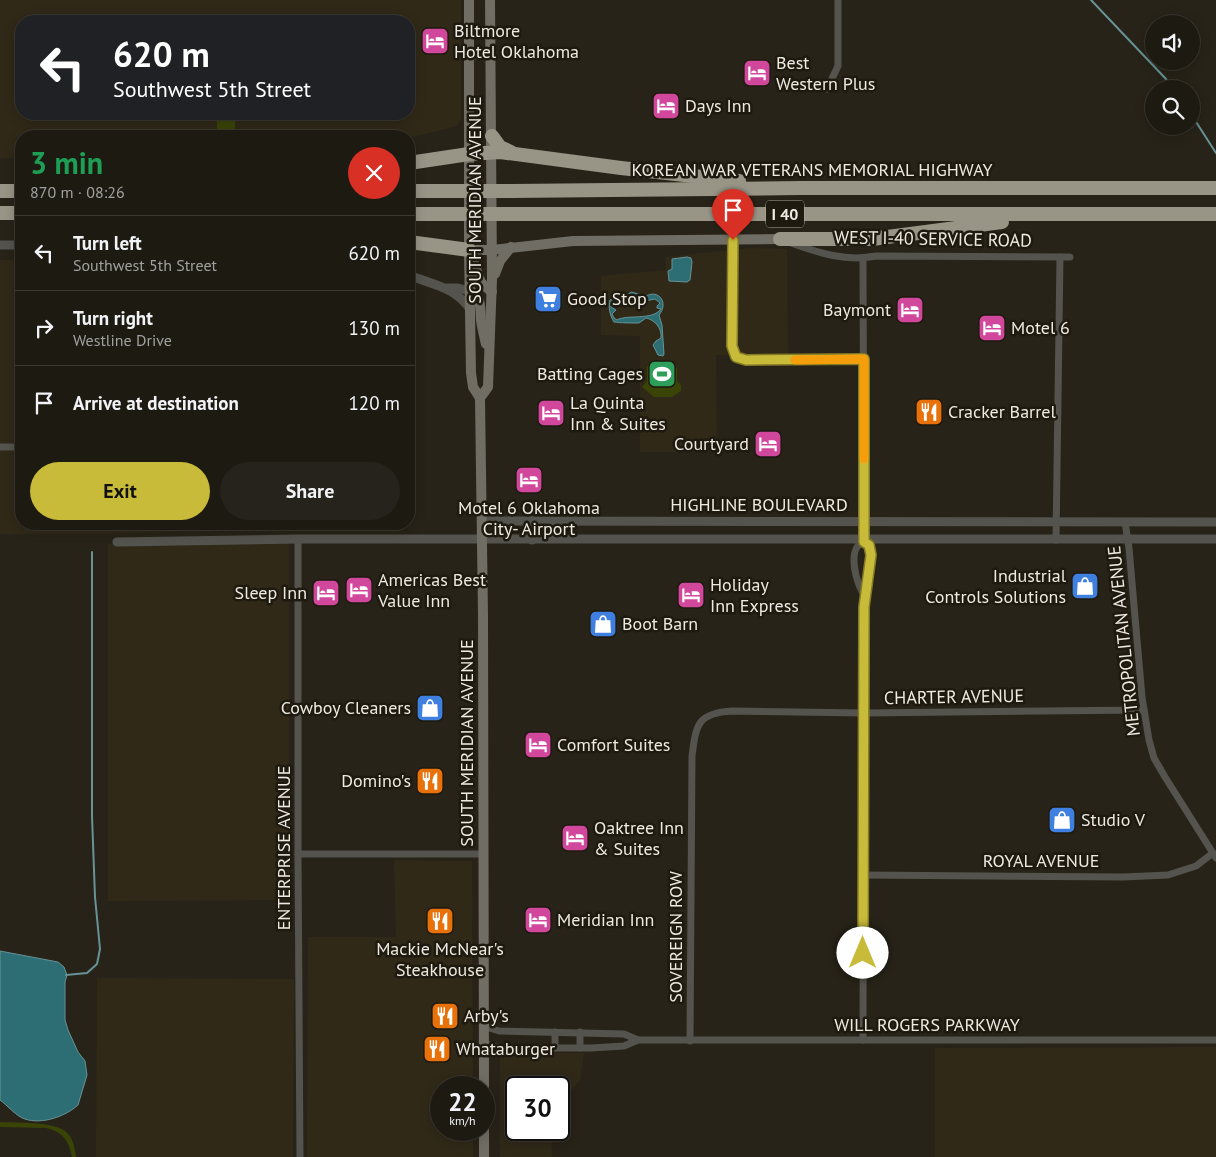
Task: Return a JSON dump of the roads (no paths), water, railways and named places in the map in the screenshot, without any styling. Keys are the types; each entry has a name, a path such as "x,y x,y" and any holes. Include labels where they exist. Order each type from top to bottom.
{"highway":[{"path":"492,136 500,147 514,153"},
{"path":"415,163 469,154 514,153 621,168 802,188"},
{"name":"KOREAN WAR VETERANS MEMORIAL HIGHWAY","path":"415,191 802,188 1216,188"},
{"path":"0,191 15,191"},
{"path":"0,213 15,213"},
{"name":"I 40","path":"415,214 1216,214"},
{"path":"780,240 858,240 881,238 1059,214"},
{"path":"415,243 469,253"}],"main road":[{"name":"SOUTH MERIDIAN AVENUE","path":"469,0 470,309 473,387 480,398 482,521 484,1076"},
{"name":"SOUTH MERIDIAN AVENUE","path":"480,398 488,387 492,292 490,0"},
{"path":"469,55 491,53"},
{"name":"WEST I-40 SERVICE ROAD","path":"469,253 573,241 780,240"},
{"path":"492,279 500,260 512,248"},
{"path":"469,253 482,284 492,292"},
{"path":"470,290 476,294 479,300 484,336 489,352"},
{"path":"484,1141 484,1157"}],"street":[{"path":"827,89 838,66 838,0"},
{"path":"733,240 732,346 735,355 746,360 864,359"},
{"name":"WEST I-40 SERVICE ROAD","path":"780,240 832,256 862,259 876,256 1070,257"},
{"path":"0,245 15,245"},
{"path":"1056,540 1060,257"},
{"path":"862,259 864,541"},
{"path":"415,277 447,288 463,300 470,309"},
{"path":"447,288 470,290"},
{"path":"0,447 15,447"},
{"name":"HIGHLINE BOULEVARD","path":"482,521 1216,522"},
{"path":"532,521 532,540"},
{"name":"METROPOLITAN AVENUE","path":"1125,522 1144,710 1149,740 1154,758 1214,855"},
{"name":"HIGHLINE BOULEVARD","path":"117,542 298,539 864,541 1216,539"},
{"name":"ENTERPRISE AVENUE","path":"298,539 300,1157"},
{"path":"864,541 856,546 854,554 858,586 865,596"},
{"path":"864,541 869,545 871,555 865,596 864,1040"},
{"name":"CHARTER AVENUE","path":"705,716 732,711 864,713 1144,710"},
{"name":"SOVEREIGN ROW","path":"690,1041 692,756 695,734 705,716"},
{"path":"298,854 483,854"},
{"name":"ROYAL AVENUE","path":"863,875 1132,877 1168,875 1196,866 1214,855"},
{"name":"WILL ROGERS PARKWAY","path":"483,1026 499,1032 624,1034 638,1040 690,1041 1216,1040"},
{"path":"554,1048 555,1032"},
{"path":"580,1032 580,1048"},
{"name":"WILL ROGERS PARKWAY","path":"483,1043 500,1048 580,1048 624,1046 638,1040"}],"water":[{"path":"691,258 692,262 690,280 687,282 669,281 668,271 672,269 672,259"},
{"path":"631,292 646,296 655,294 661,298 663,306 659,315 662,325 663,356 658,355 653,345 661,338 661,334 657,325 652,321 646,318 639,323 614,322 609,306 610,300 613,298 624,298","holes":["655,299 660,303 657,308 661,309 652,315 627,317 617,320 612,314 616,310 611,307 612,301"]},
{"path":"0,951 58,962 64,967 67,975 65,982 65,1020 78,1052 85,1061 87,1075 78,1105 60,1116 32,1121 22,1118 0,1100"}],"waterway":[{"path":"1091,0 1167,80"},
{"path":"1200,128 1216,153"},
{"path":"66,975 87,973 97,964 100,949 95,897 92,816 92,552"}],"place":[{"name":"Biltmore Hotel Oklahoma","path":"435,41"},
{"name":"Best Western Plus","path":"757,73"},
{"name":"Days Inn","path":"666,106"},
{"name":"Good Stop","path":"548,299"},
{"name":"Baymont","path":"910,310"},
{"name":"Motel 6","path":"992,328"},
{"name":"Batting Cages","path":"662,374"},
{"name":"Cracker Barrel","path":"929,412"},
{"name":"La Quinta Inn & Suites","path":"551,413"},
{"name":"Courtyard","path":"768,444"},
{"name":"Motel 6 Oklahoma City- Airport","path":"529,480"},
{"name":"Industrial Controls Solutions","path":"1085,586"},
{"name":"Americas Best Value Inn","path":"359,590"},
{"name":"Sleep Inn","path":"326,593"},
{"name":"Holiday Inn Express","path":"691,595"},
{"name":"Boot Barn","path":"603,624"},
{"name":"Cowboy Cleaners","path":"430,708"},
{"name":"Comfort Suites","path":"538,745"},
{"name":"Domino's","path":"430,781"},
{"name":"Studio V","path":"1062,820"},
{"name":"Oaktree Inn & Suites","path":"575,838"},
{"name":"Meridian Inn","path":"538,920"},
{"name":"Mackie McNear's Steakhouse","path":"440,921"},
{"name":"Arby's","path":"445,1016"},
{"name":"Whataburger","path":"437,1049"}]}
